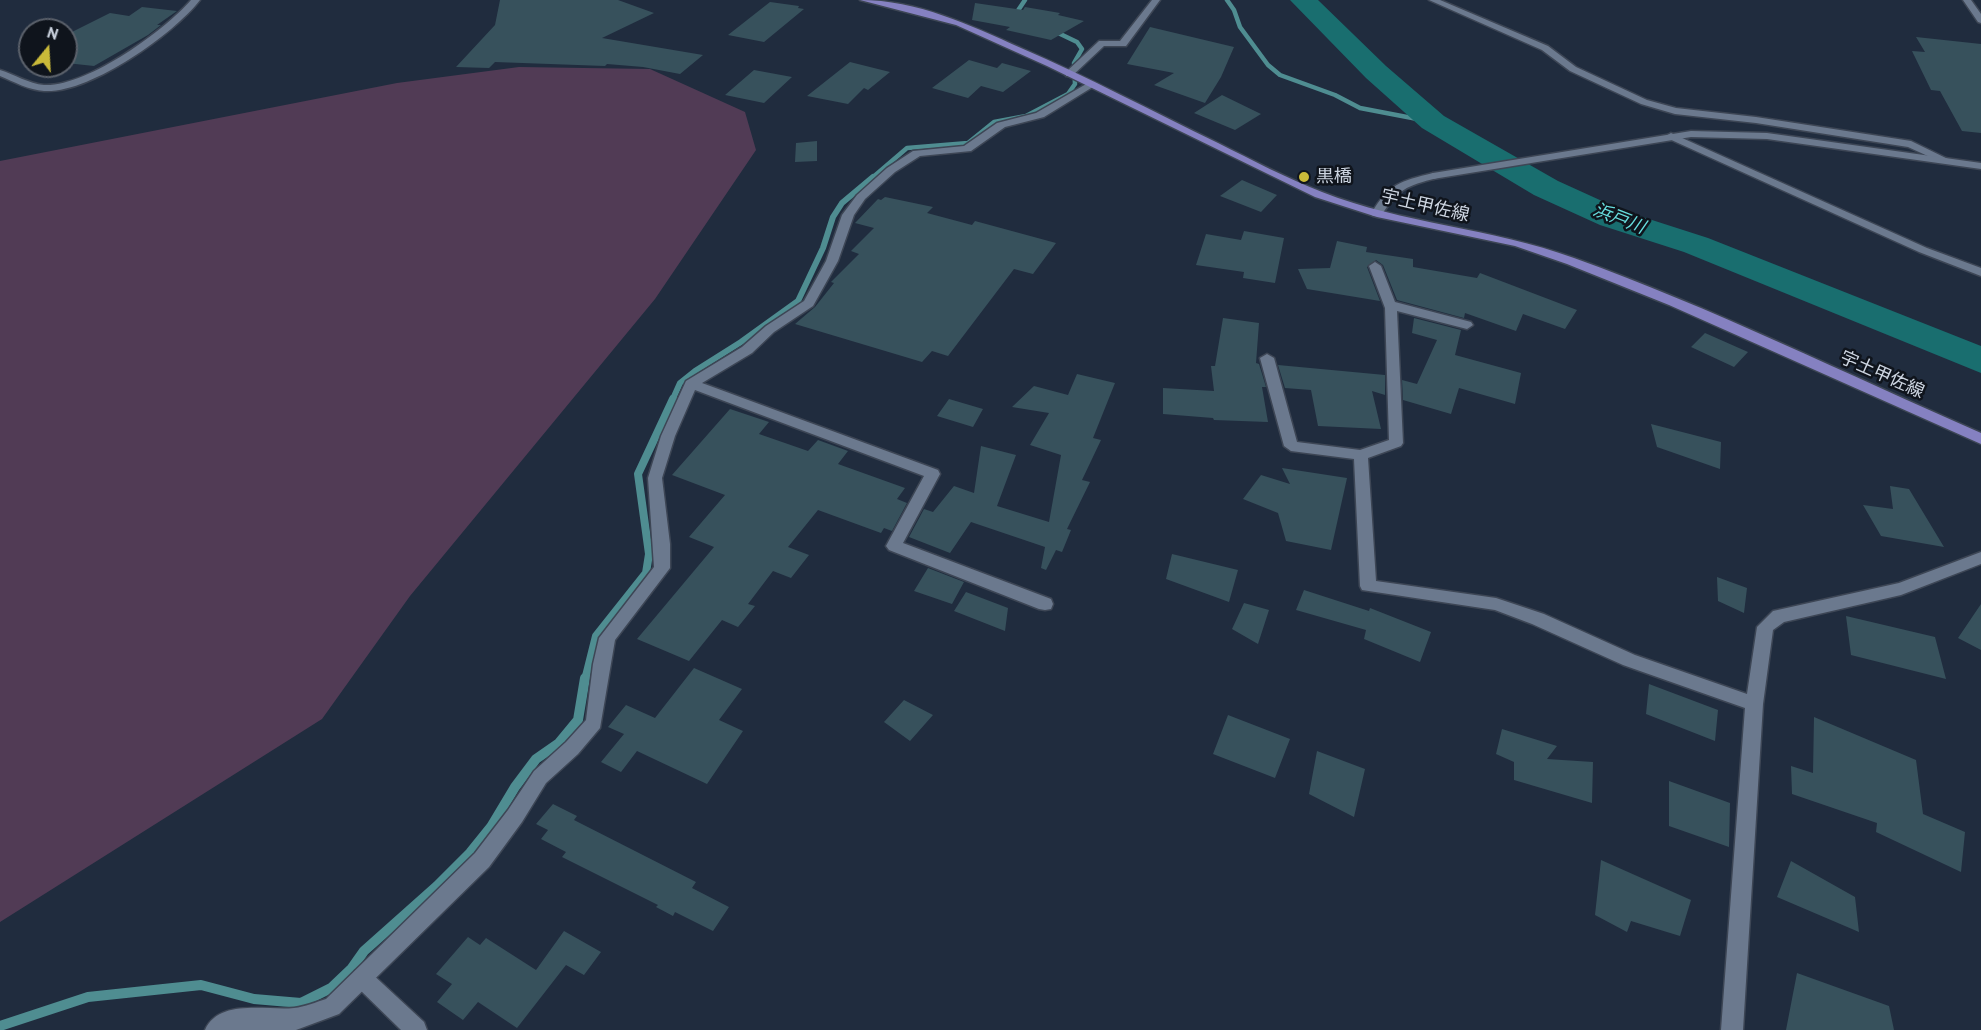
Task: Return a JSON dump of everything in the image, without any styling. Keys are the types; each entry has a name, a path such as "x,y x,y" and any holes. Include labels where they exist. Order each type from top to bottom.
{"main road":[{"name":"宇土甲佐線","path":"864,0 907,8 958,23 1319,195 1377,214 1518,243 1571,261 1673,302 1981,439"}],"street":[{"path":"0,73 43,88 74,83 105,70 127,56 196,0"},
{"path":"1069,74 1102,43 1123,44 1156,0"},
{"path":"1432,0 1545,48 1573,69 1644,102 1676,111 1756,120 1911,144 1947,161"},
{"path":"1967,0 1981,20"},
{"path":"216,1030 237,1018 296,1019 332,1007 430,908 482,860 515,816 540,777 573,748 594,723 601,664 607,638 662,568 662,544 655,478 668,436 691,384 747,350 770,329 809,303 832,261 848,215 861,197 891,170 917,153 967,149 1001,125 1040,115 1091,85"},
{"path":"1377,214 1386,196 1402,184 1433,176 1691,134 1767,136 1981,166"},
{"path":"1671,136 1923,250 1981,272"},
{"path":"1267,358 1291,447 1361,455 1396,443 1390,304 1375,266"},
{"path":"1390,304 1467,325"},
{"path":"691,384 933,474 894,546 1045,604"},
{"path":"1361,455 1368,586 1496,604 1538,619 1629,660 1754,704"},
{"path":"1732,1030 1754,704 1765,627 1779,616 1901,589 1981,558"},
{"path":"362,978 416,1030"}],"shaded area":[{"path":"519,67 650,69 745,112 756,150 655,299 410,596 322,719 0,922 0,161 397,83"}],"building":[{"path":"500,0 618,0 654,13 602,38 703,55 680,74 643,67 607,64 605,66 495,62 489,68 456,67 495,25"},
{"path":"770,2 799,6 798,8 804,9 764,42 728,35"},
{"path":"975,3 1023,10 1025,7 1060,13 1058,15 1084,21 1051,40 1006,30 1010,27 972,20"},
{"path":"142,7 177,11 157,25 161,25 148,35 94,66 78,64 78,29 110,13 129,16"},
{"path":"1150,27 1234,47 1221,77 1205,103 1154,85 1174,73 1127,64"},
{"path":"1916,37 1981,44 1981,133 1962,131 1940,91 1931,90 1912,51 1925,52"},
{"path":"969,60 997,68 1002,63 1031,71 1003,92 981,86 968,98 932,88"},
{"path":"850,62 890,72 868,90 864,88 848,104 807,96"},
{"path":"754,70 792,77 764,103 725,95"},
{"path":"1222,95 1261,114 1235,130 1194,113"},
{"path":"817,141 817,161 795,162 796,143"},
{"path":"1242,180 1277,195 1261,212 1220,196"},
{"path":"885,197 933,207 927,213 972,225 975,221 1056,243 1033,274 1014,269 948,356 932,351 922,362 795,324 815,307 834,283 831,282 859,254 851,251 874,228 855,223 878,199"},
{"path":"1244,231 1284,238 1275,283 1243,278 1244,272 1196,265 1206,234 1241,240"},
{"path":"1337,241 1367,247 1366,252 1413,259 1413,267 1477,278 1480,273 1577,310 1565,329 1523,314 1516,331 1465,313 1464,318 1397,300 1383,265 1376,260 1367,267 1380,301 1307,289 1298,269 1330,268"},
{"path":"1223,318 1259,323 1256,363 1259,364 1266,387 1262,387 1268,422 1214,420 1213,418 1163,414 1163,388 1214,391 1211,366 1215,366"},
{"path":"1414,318 1461,330 1455,355 1521,373 1515,404 1459,388 1451,414 1403,400 1402,380 1417,384 1437,340 1412,333"},
{"path":"1705,333 1748,352 1734,367 1691,347"},
{"path":"1278,365 1385,375 1385,395 1372,391 1381,429 1318,426 1311,390 1285,388"},
{"path":"1077,374 1115,383 1093,438 1101,440 1082,480 1090,482 1067,529 1071,530 1062,552 1056,550 1046,570 1041,568 1045,547 971,522 950,553 909,537 924,509 933,512 954,486 974,493 981,446 1016,455 997,506 1049,522 1061,455 1030,445 1049,413 1012,407 1034,386 1068,395"},
{"path":"949,399 983,409 973,427 937,416"},
{"path":"730,409 769,422 759,434 808,451 818,440 848,451 838,464 905,488 897,499 907,503 892,531 884,528 881,533 818,510 788,547 809,555 791,578 773,571 748,604 755,606 738,627 722,620 689,661 637,639 714,547 689,537 725,495 672,475"},
{"path":"1651,424 1721,442 1720,469 1657,447"},
{"path":"1282,468 1347,478 1331,550 1286,541 1278,513 1243,499 1261,475 1290,484"},
{"path":"1890,486 1909,489 1944,547 1881,536 1863,505 1893,509"},
{"path":"1172,554 1238,570 1229,602 1166,579"},
{"path":"928,568 964,582 952,604 914,591"},
{"path":"1717,577 1747,588 1744,613 1718,601"},
{"path":"1304,590 1369,611 1370,608 1431,632 1420,662 1364,639 1366,630 1296,610"},
{"path":"966,592 1008,608 1005,631 954,611"},
{"path":"1244,603 1269,610 1258,644 1232,629"},
{"path":"1981,604 1981,650 1958,638"},
{"path":"1846,616 1935,637 1946,679 1851,655"},
{"path":"694,668 742,689 719,720 743,731 707,784 637,751 621,772 601,762 624,734 608,727 626,705 655,718"},
{"path":"1649,684 1718,710 1715,741 1646,714"},
{"path":"904,700 933,715 910,741 884,722"},
{"path":"1228,715 1290,739 1275,778 1213,754"},
{"path":"1814,717 1916,760 1923,814 1965,832 1961,872 1876,832 1877,823 1792,794 1791,766 1813,773"},
{"path":"1502,729 1557,746 1547,759 1593,762 1592,803 1514,780 1514,762 1496,754"},
{"path":"1317,751 1365,769 1354,817 1309,794"},
{"path":"1669,781 1730,803 1729,847 1669,826"},
{"path":"553,804 577,816 574,820 696,882 692,888 729,907 713,931 675,912 673,916 656,907 658,905 562,857 566,852 541,839 548,830 536,824"},
{"path":"1601,860 1691,900 1680,936 1631,921 1627,932 1595,915"},
{"path":"1791,861 1855,897 1859,932 1777,897"},
{"path":"564,931 601,952 584,975 566,965 517,1028 478,1002 463,1020 437,1002 452,984 436,974 468,937 480,945 486,938 536,970"},
{"path":"1797,973 1889,1006 1894,1030 1786,1030"}],"waterway":[{"path":"1013,18 1025,0"},
{"path":"1227,0 1234,10 1240,27 1268,65 1280,75 1335,95 1360,108 1433,122"},
{"name":"浜戸川","path":"1303,0 1376,72 1433,122 1546,188 1612,218 1696,245 1981,360"},
{"path":"872,178 907,148 968,143 994,122 1026,116 1068,94 1075,84 1074,63 1082,49 1077,42 1054,31"},
{"path":"672,401 680,383 695,371 741,342 798,301 823,248 833,217 842,203 873,177"},
{"path":"585,680 596,636 646,573 649,554 638,474 673,399"},
{"path":"0,1026 88,997 201,985 254,999 301,1003 331,988 352,968 364,951 437,886 470,853 491,827 515,787 536,759 559,743 578,720 585,678"}],"place":[{"name":"黒橋","path":"1304,177"}]}
